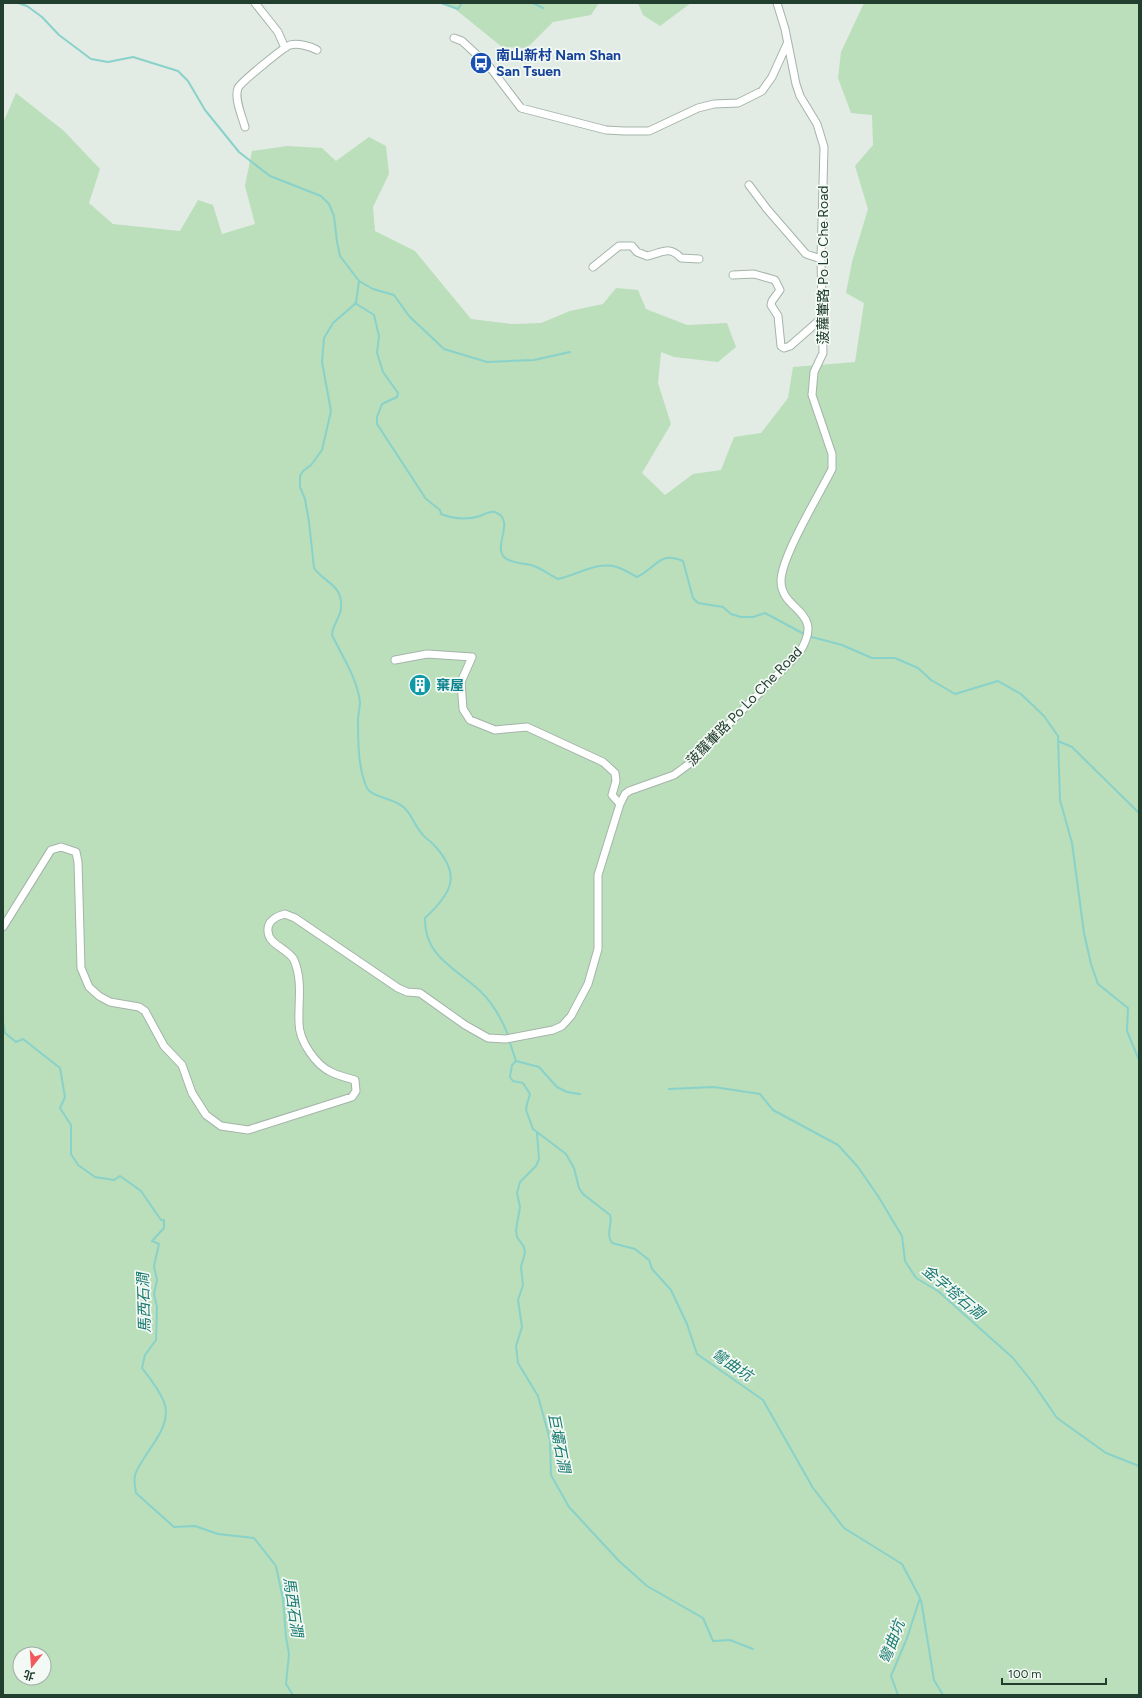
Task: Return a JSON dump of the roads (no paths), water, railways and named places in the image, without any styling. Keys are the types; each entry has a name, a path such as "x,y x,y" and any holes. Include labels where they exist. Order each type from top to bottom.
{"street":[{"path":"255,3 278,32 285,48"},
{"name":"菠蘿輋路 Po Lo Che Road","path":"620,804 625,794 629,791 674,775 689,764 799,653 805,643 808,630 806,619 785,596 781,581 788,554 832,469 832,454 812,399 814,372 823,354 821,259 824,147 817,124 800,96 777,3"},
{"path":"454,38 462,41 489,66 522,108 606,130 624,131 650,131 698,108 714,104 738,102 762,91 772,77 787,44"},
{"path":"245,127 238,102 238,89 250,74 290,45 310,46 317,50"},
{"path":"749,185 767,209 806,254 821,259"},
{"path":"592,267 619,246 626,245 647,256 669,250 676,252 681,258 699,259"},
{"path":"733,275 754,274 775,280 780,290 772,301 772,305 778,316 781,346 784,348 790,346 822,318"},
{"path":"3,928 51,850 61,847 76,852 78,862 81,968 89,987 99,996 110,1002 139,1007 144,1011 164,1046 182,1065 192,1094 206,1115 221,1126 248,1130 352,1097 356,1091 355,1080 332,1072 320,1065 299,1033 300,1000 297,969 293,958 271,939 268,932 270,924 276,917 285,914 295,918 398,988 407,992 420,993 465,1025 488,1038 506,1039 553,1030 562,1026 571,1016 588,984 598,949 598,875 620,804 612,795 616,781 615,773 603,762 527,727 495,730 470,720 463,709 461,682 472,657 427,654 395,660"}],"waterway":[{"path":"18,3 27,6 42,17 59,35 91,59 108,62 133,57 178,71 188,81 205,110 239,152 270,176 321,196 329,204 334,216 340,256 359,281 373,289 394,295 409,316 444,349 487,362 534,360 570,352"},
{"path":"441,3 458,9 462,3"},
{"path":"533,3 543,8"},
{"path":"359,281 356,303 333,323 324,338 322,362 331,411 322,450 311,465 303,471 300,476 300,487 305,499 309,522 314,568 336,589 341,600 340,615 333,628 332,635 356,684 360,702 358,720 359,753 361,770 366,786 372,793 395,802 407,810 420,831 443,856 451,875 447,892 442,900 425,918 426,931 430,943 436,952 452,969 471,983 489,1000 503,1023 508,1035"},
{"path":"355,303 374,315 379,336 377,353 383,372 398,393 397,397 382,404 377,417 377,424 426,499 440,510 441,514 456,518 465,518 495,512 501,516 504,521 501,546 501,552 504,557 514,562 534,566 558,579 587,569 602,566 617,567 637,577 663,559 675,558 683,561 693,598 698,603 723,607 731,614 741,617 753,617 765,613 804,634"},
{"path":"808,636 842,645 872,658 895,658 918,668 931,680 955,694 998,681 1021,694 1044,716 1058,736 1060,800 1072,843 1084,933 1091,964 1098,984 1128,1008 1127,1031 1139,1060"},
{"path":"1058,741 1072,747 1139,813"},
{"name":"馬西石澗","path":"3,1022 5,1033 16,1042 23,1039 60,1068 65,1097 60,1108 71,1125 71,1154 78,1165 95,1177 114,1180 120,1176 141,1191 161,1220 164,1220 164,1228 152,1241 159,1244 154,1266 157,1280 154,1294 157,1307 156,1340 145,1355 142,1368 160,1393 166,1412 165,1421 161,1430 135,1475 136,1493 174,1527 195,1526 218,1534 254,1538 276,1566 283,1599 289,1654 286,1684 293,1695"},
{"path":"510,1043 516,1061"},
{"name":"彎曲坑","path":"516,1061 512,1065 510,1077 513,1081 523,1083 530,1094 526,1110 533,1129 566,1154 574,1168 579,1188 583,1194 610,1215 611,1222 609,1236 612,1243 635,1249 649,1260 652,1269 671,1290 687,1324 697,1354 763,1400 813,1488 844,1528 902,1564 920,1598 907,1638 891,1676 898,1695"},
{"path":"516,1061 539,1067 557,1087 567,1092 580,1094"},
{"name":"金字塔石澗","path":"669,1089 714,1087 760,1094 773,1110 838,1145 858,1167 878,1196 902,1236 905,1261 916,1278 938,1291 1013,1358 1033,1383 1057,1418 1106,1453 1139,1466"},
{"name":"巨壩石澗","path":"537,1133 539,1159 536,1166 520,1182 517,1193 520,1207 516,1230 517,1237 524,1247 525,1253 521,1267 523,1285 518,1300 522,1327 516,1346 518,1363 538,1396 550,1440 551,1475 569,1507 619,1561 647,1586 703,1618 713,1641 730,1640 753,1649"},
{"name":"彎曲坑","path":"921,1600 934,1680 943,1695"}],"place":[{"name":"南山新村 Nam Shan San Tsuen","path":"481,63"},
{"name":"棄屋","path":"420,685"}]}
